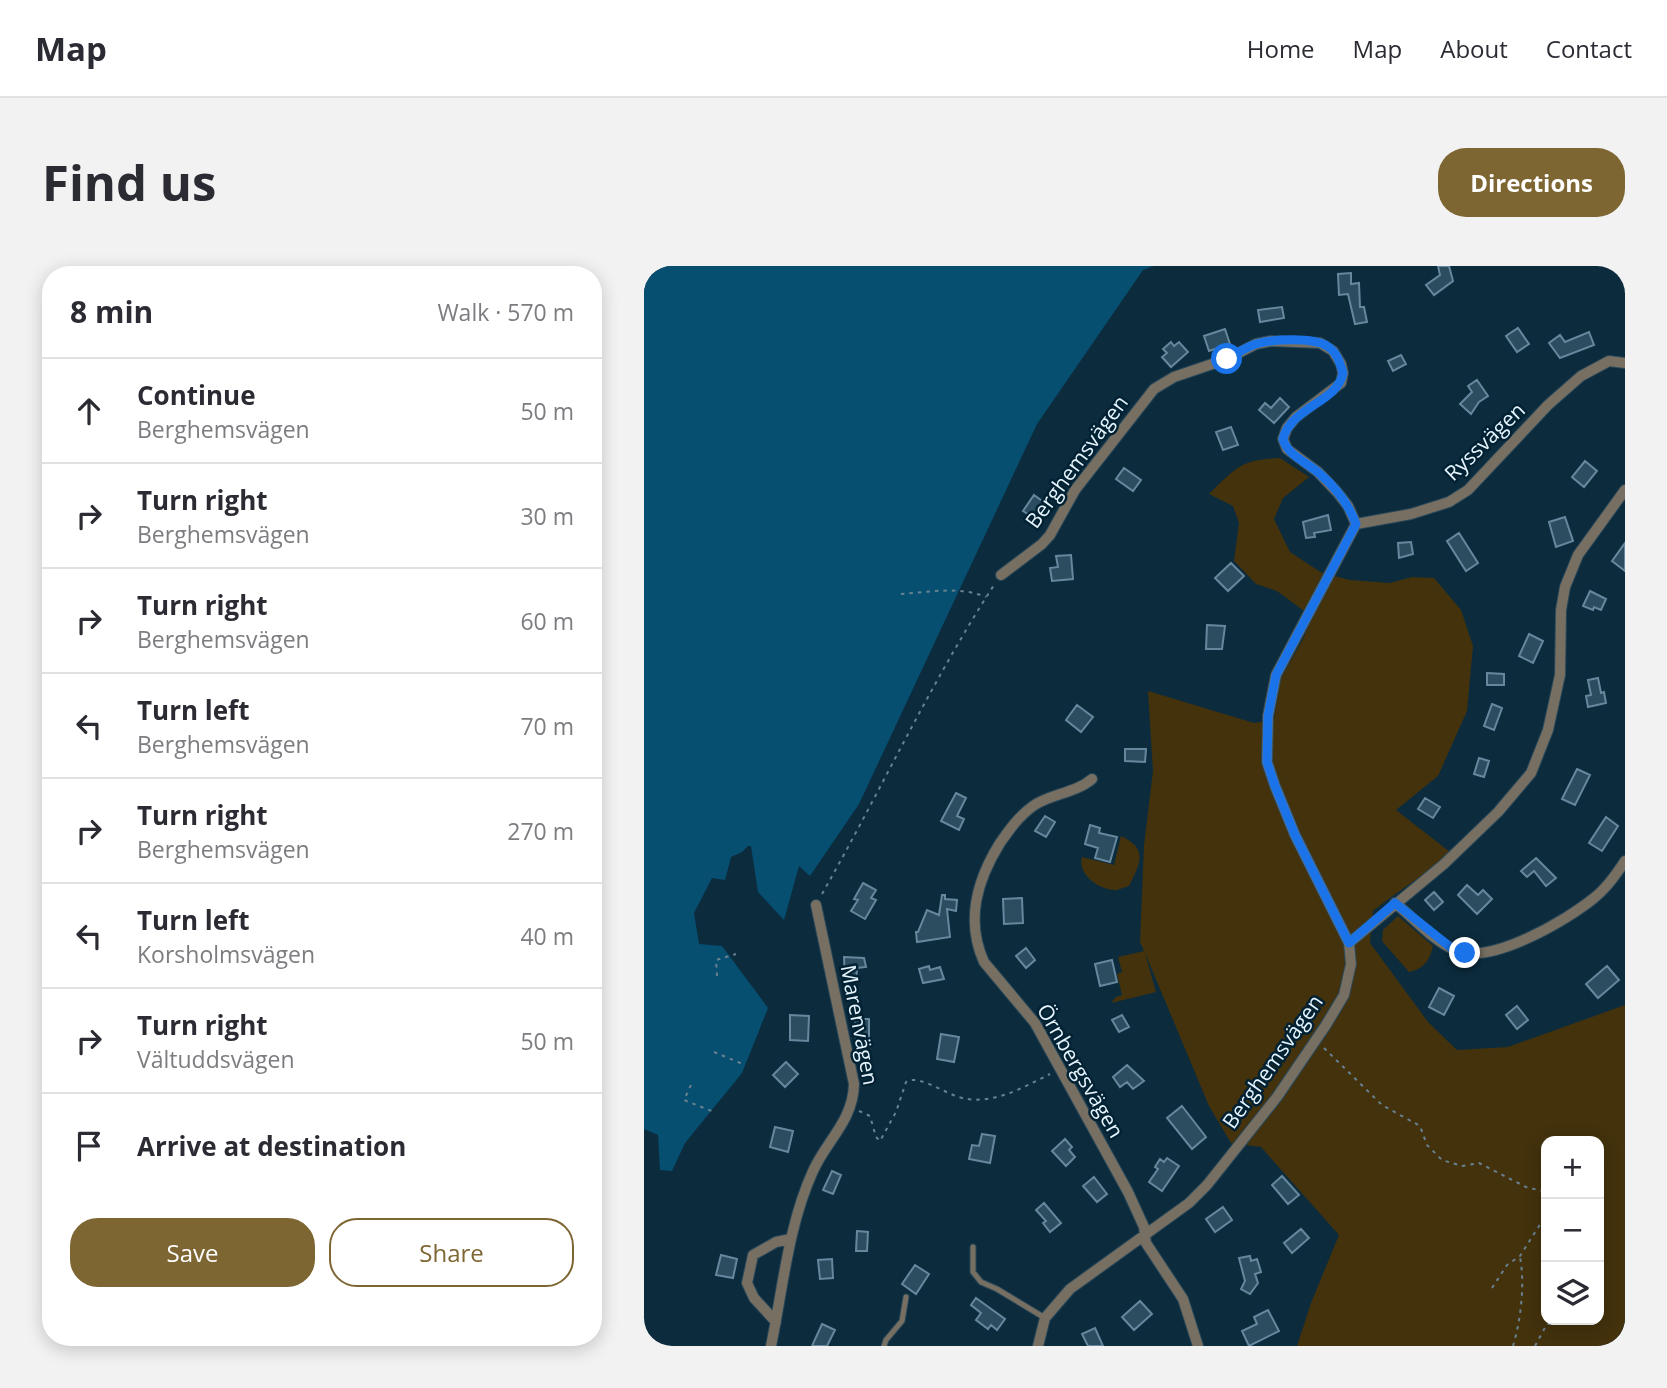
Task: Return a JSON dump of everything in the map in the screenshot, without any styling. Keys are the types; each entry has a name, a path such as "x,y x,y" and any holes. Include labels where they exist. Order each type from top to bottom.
{"street":[{"name":"Berghemsvägen","path":"1001,575 1050,535 1075,490 1154,389 1174,377 1227,359 1256,344 1271,341 1320,343 1333,351 1343,373 1341,383 1296,417 1287,428 1283,439 1287,449 1318,472 1337,492 1353,514 1356,524 1276,675 1268,716 1267,762 1295,835 1349,943 1350,964 1343,995 1277,1097 1207,1185 1189,1203 1079,1281 1060,1298 1045,1318 1038,1346"},
{"name":"Ryssvägen","path":"1356,524 1411,514 1449,502 1468,490 1548,405 1581,376 1609,360 1625,363"},
{"path":"1349,943 1453,855 1498,812 1531,773 1548,730 1560,675 1561,610 1565,587 1578,555 1625,490"},
{"name":"Örnbergsvägen","path":"1092,779 1031,807 1011,827 987,864 975,900 974,928 978,950 984,962 1035,1023 1061,1069 1128,1192 1152,1253 1184,1299 1198,1346"},
{"path":"1395,903 1454,950 1475,953 1525,940 1568,916 1601,893 1625,861"},
{"name":"Marenvägen","path":"771,1346 790,1239 813,1171 848,1114 854,1094 816,905"},
{"path":"776,1322 754,1298 747,1283 753,1255 776,1242 790,1239"}],"lane":[{"path":"973,1247 973,1272 981,1282 1045,1318"},
{"path":"884,1346 902,1321 906,1297"}],"path":[{"path":"816,905 963,632 1001,575"},
{"path":"901,594 950,590 977,593 986,597"},
{"path":"717,976 716,960 736,954"},
{"path":"1316,1039 1382,1105 1420,1126 1427,1145 1442,1160 1462,1166 1479,1163 1527,1187 1541,1191"},
{"path":"714,1052 745,1065"},
{"path":"867,1114 880,1141 909,1080 919,1079 935,1089 964,1099 983,1099 1010,1094 1061,1069"},
{"path":"691,1085 684,1100 714,1112"},
{"path":"1492,1288 1507,1265 1520,1255 1541,1223"},
{"path":"1513,1346 1518,1329 1524,1275 1520,1255"},
{"path":"1535,1346 1546,1325"}],"shaded area":[{"path":"1280,458 1309,477 1283,498 1274,519 1290,552 1322,573 1350,580 1390,583 1412,577 1434,578 1461,610 1473,646 1467,711 1438,776 1396,810 1450,852 1373,911 1370,943 1428,1022 1457,1050 1508,1047 1625,1005 1625,1346 1297,1346 1311,1303 1339,1235 1261,1147 1231,1143 1209,1106 1145,953 1156,992 1111,1003 1122,995 1117,974 1122,972 1118,957 1144,951 1140,942 1144,845 1153,771 1148,691 1254,723 1274,720 1280,680 1312,617 1277,591 1256,584 1234,561 1239,523 1233,506 1209,494 1240,467 1256,461"},
{"path":"1121,836 1136,846 1139,864 1129,886 1110,890 1097,885 1086,876 1081,864 1082,857 1114,865"},
{"path":"1398,916 1433,946 1426,963 1409,972 1382,941 1383,930"}],"water":[{"path":"644,266 1154,266 1143,270 1037,424 859,804 810,876 799,866 784,920 758,892 751,846 731,857 725,880 712,878 694,913 699,944 722,946 768,1008 742,1073 685,1143 672,1171 660,1170 658,1135 644,1129"}],"building":[{"path":"1438,266 1449,266 1453,281 1434,295 1426,285 1440,275"},
{"path":"1351,273 1351,284 1359,283 1360,307 1364,307 1367,322 1355,324 1348,294 1339,295 1338,274"},
{"path":"1282,307 1284,318 1260,322 1258,310"},
{"path":"1518,328 1529,344 1517,352 1506,336"},
{"path":"1225,329 1230,344 1209,351 1204,336"},
{"path":"1589,332 1594,345 1560,358 1549,343 1560,335 1565,342"},
{"path":"1171,342 1174,346 1179,342 1188,352 1171,367 1162,357 1167,353 1163,349"},
{"path":"1401,355 1406,364 1393,371 1388,361"},
{"path":"1477,380 1488,396 1479,402 1471,414 1460,404 1472,392 1468,386"},
{"path":"1280,398 1289,407 1274,423 1259,410 1265,403 1271,408"},
{"path":"1231,427 1238,445 1223,450 1216,432"},
{"path":"1585,461 1597,471 1584,487 1572,477"},
{"path":"1124,468 1141,480 1133,491 1116,479"},
{"path":"1034,495 1045,503 1034,518 1023,511"},
{"path":"1328,515 1331,530 1314,533 1315,537 1306,538 1303,522"},
{"path":"1565,517 1573,541 1556,547 1549,522"},
{"path":"1459,533 1478,563 1466,571 1447,541"},
{"path":"1411,542 1413,554 1399,558 1398,543"},
{"path":"1625,543 1625,571 1612,561"},
{"path":"1071,555 1073,579 1052,581 1050,568 1058,567 1056,556"},
{"path":"1231,563 1244,576 1228,591 1215,578"},
{"path":"1590,591 1606,599 1601,610 1583,606"},
{"path":"1207,625 1225,626 1222,649 1206,649"},
{"path":"1529,634 1543,641 1533,663 1519,656"},
{"path":"1487,673 1504,674 1504,685 1487,685"},
{"path":"1598,678 1606,703 1588,707 1586,696 1591,695 1588,680"},
{"path":"1492,704 1502,708 1494,730 1484,726"},
{"path":"1077,705 1093,717 1081,732 1066,720"},
{"path":"1125,749 1146,749 1145,762 1125,761"},
{"path":"1479,758 1489,761 1484,777 1474,774"},
{"path":"1577,769 1590,775 1575,805 1562,799"},
{"path":"956,793 966,798 957,816 964,819 959,830 941,821"},
{"path":"1425,798 1440,807 1433,818 1418,809"},
{"path":"1045,816 1055,822 1046,837 1035,831"},
{"path":"1606,817 1618,826 1602,851 1589,843"},
{"path":"1090,825 1100,828 1099,833 1117,837 1110,862 1095,858 1098,848 1085,844"},
{"path":"1536,858 1556,878 1546,886 1534,871 1527,877 1521,871"},
{"path":"863,883 876,890 871,898 876,900 865,919 851,911 858,900 854,899"},
{"path":"1467,885 1478,895 1483,890 1492,899 1477,914 1458,895"},
{"path":"1434,892 1443,902 1434,910 1425,900"},
{"path":"942,895 945,895 945,899 957,900 956,911 947,909 950,937 917,942 916,932 927,910 939,915"},
{"path":"1022,898 1023,923 1004,924 1003,899"},
{"path":"1026,948 1035,960 1026,968 1016,956"},
{"path":"844,957 864,958 866,967 857,968 856,982 845,980"},
{"path":"1112,960 1117,982 1100,986 1095,964"},
{"path":"929,966 930,970 940,967 944,979 923,983 919,969"},
{"path":"1607,966 1619,980 1598,998 1586,984"},
{"path":"1439,988 1454,996 1444,1015 1429,1007"},
{"path":"1517,1006 1528,1020 1517,1029 1506,1015"},
{"path":"790,1015 809,1016 808,1041 790,1040"},
{"path":"1122,1015 1129,1027 1119,1032 1112,1020"},
{"path":"855,1019 869,1019 869,1041 856,1041"},
{"path":"941,1034 959,1037 954,1062 937,1059"},
{"path":"786,1062 798,1074 785,1087 773,1075"},
{"path":"1127,1065 1144,1081 1133,1089 1127,1082 1120,1087 1113,1077"},
{"path":"1182,1106 1206,1137 1192,1149 1167,1118"},
{"path":"775,1127 793,1131 788,1152 770,1147"},
{"path":"982,1134 995,1136 990,1163 969,1159 972,1145 979,1146"},
{"path":"1065,1139 1072,1147 1069,1150 1075,1157 1066,1166 1052,1151"},
{"path":"1167,1158 1179,1166 1162,1191 1149,1182 1158,1169 1155,1167 1160,1159 1164,1162"},
{"path":"832,1171 841,1175 833,1194 823,1190"},
{"path":"1282,1176 1299,1195 1288,1204 1272,1185"},
{"path":"1094,1177 1107,1194 1097,1202 1083,1186"},
{"path":"1044,1203 1061,1223 1050,1232 1043,1223 1046,1221 1036,1210"},
{"path":"1223,1207 1232,1220 1215,1232 1206,1219"},
{"path":"1301,1229 1309,1238 1292,1253 1284,1243"},
{"path":"857,1231 868,1232 867,1251 856,1251"},
{"path":"721,1255 737,1259 733,1278 716,1275"},
{"path":"1250,1256 1251,1261 1257,1259 1261,1272 1255,1274 1258,1283 1250,1294 1241,1289 1245,1281 1239,1258"},
{"path":"832,1259 833,1278 820,1279 818,1260"},
{"path":"915,1265 929,1274 916,1294 902,1284"},
{"path":"976,1298 1005,1319 997,1330 991,1325 988,1329 976,1320 981,1313 971,1305"},
{"path":"1140,1301 1152,1314 1134,1330 1122,1317"},
{"path":"1268,1310 1279,1331 1249,1346 1242,1331 1257,1324 1254,1317"},
{"path":"822,1324 835,1330 827,1346 812,1346"},
{"path":"1095,1328 1103,1346 1088,1346 1082,1334"}],"route":[{"path":"1227,359 1256,344 1271,341 1312,341 1333,351 1343,373 1339,385 1296,417 1283,439 1287,449 1318,472 1337,492 1353,514 1356,524 1276,675 1268,716 1267,762 1275,786 1295,835 1349,943 1395,903 1454,950 1465,953"}]}
